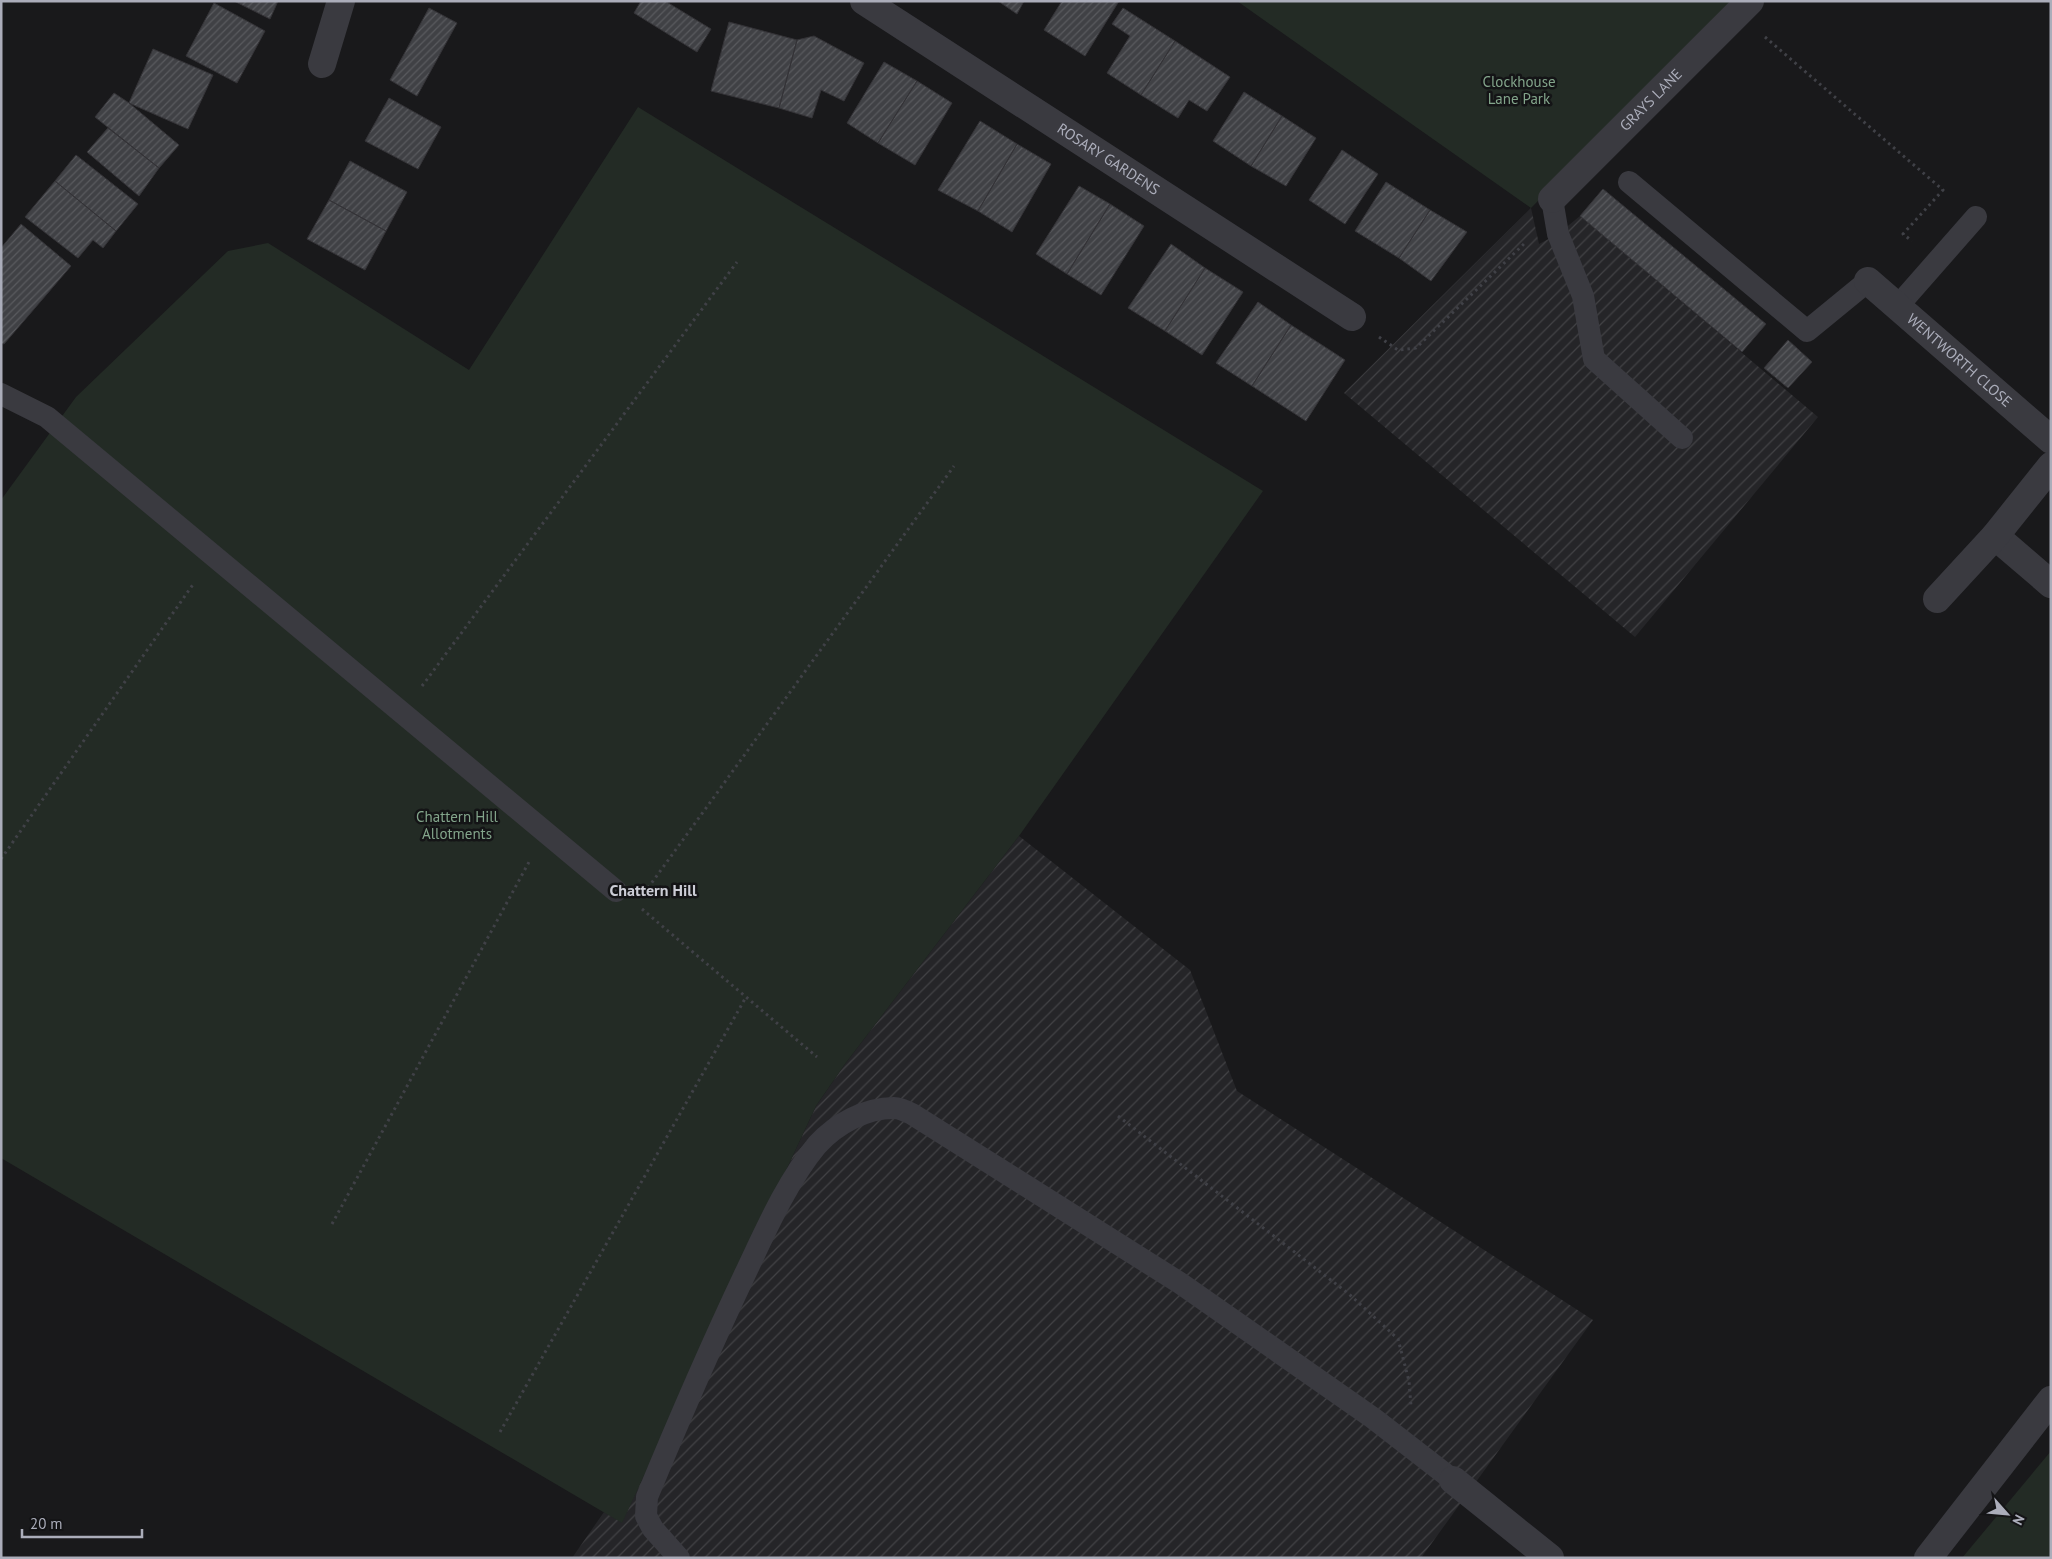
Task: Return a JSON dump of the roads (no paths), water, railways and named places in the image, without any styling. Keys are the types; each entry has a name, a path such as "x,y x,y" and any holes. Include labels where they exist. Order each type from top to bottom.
{"street":[{"path":"322,64 340,1"},
{"name":"ROSARY GARDENS","path":"864,1 1352,317"},
{"name":"GRAYS LANE","path":"1552,199 1750,1"},
{"name":"WENTWORTH CLOSE","path":"1868,282 2051,440"},
{"path":"1937,599 1995,536 2051,466"},
{"path":"1995,536 2051,584"},
{"path":"1928,1558 2051,1400"},
{"path":"1453,1480 1550,1558"}],"lane":[{"path":"1629,182 1807,331 1868,282"},
{"path":"1552,199 1558,234 1583,296 1594,359 1682,438"},
{"path":"1897,307 1976,217"},
{"path":"1,394 47,418 616,891"},
{"path":"679,1558 653,1530 646,1516 647,1497 698,1374 764,1235 799,1170 830,1133 845,1122 865,1113 894,1108 912,1114 1169,1275 1373,1418 1453,1480"}],"district":[{"name":"Chattern Hill","path":"653,890"}],"park label":[{"name":"Clockhouse Lane Park","path":"1519,90"},
{"name":"Chattern Hill Allotments","path":"457,826"}]}
